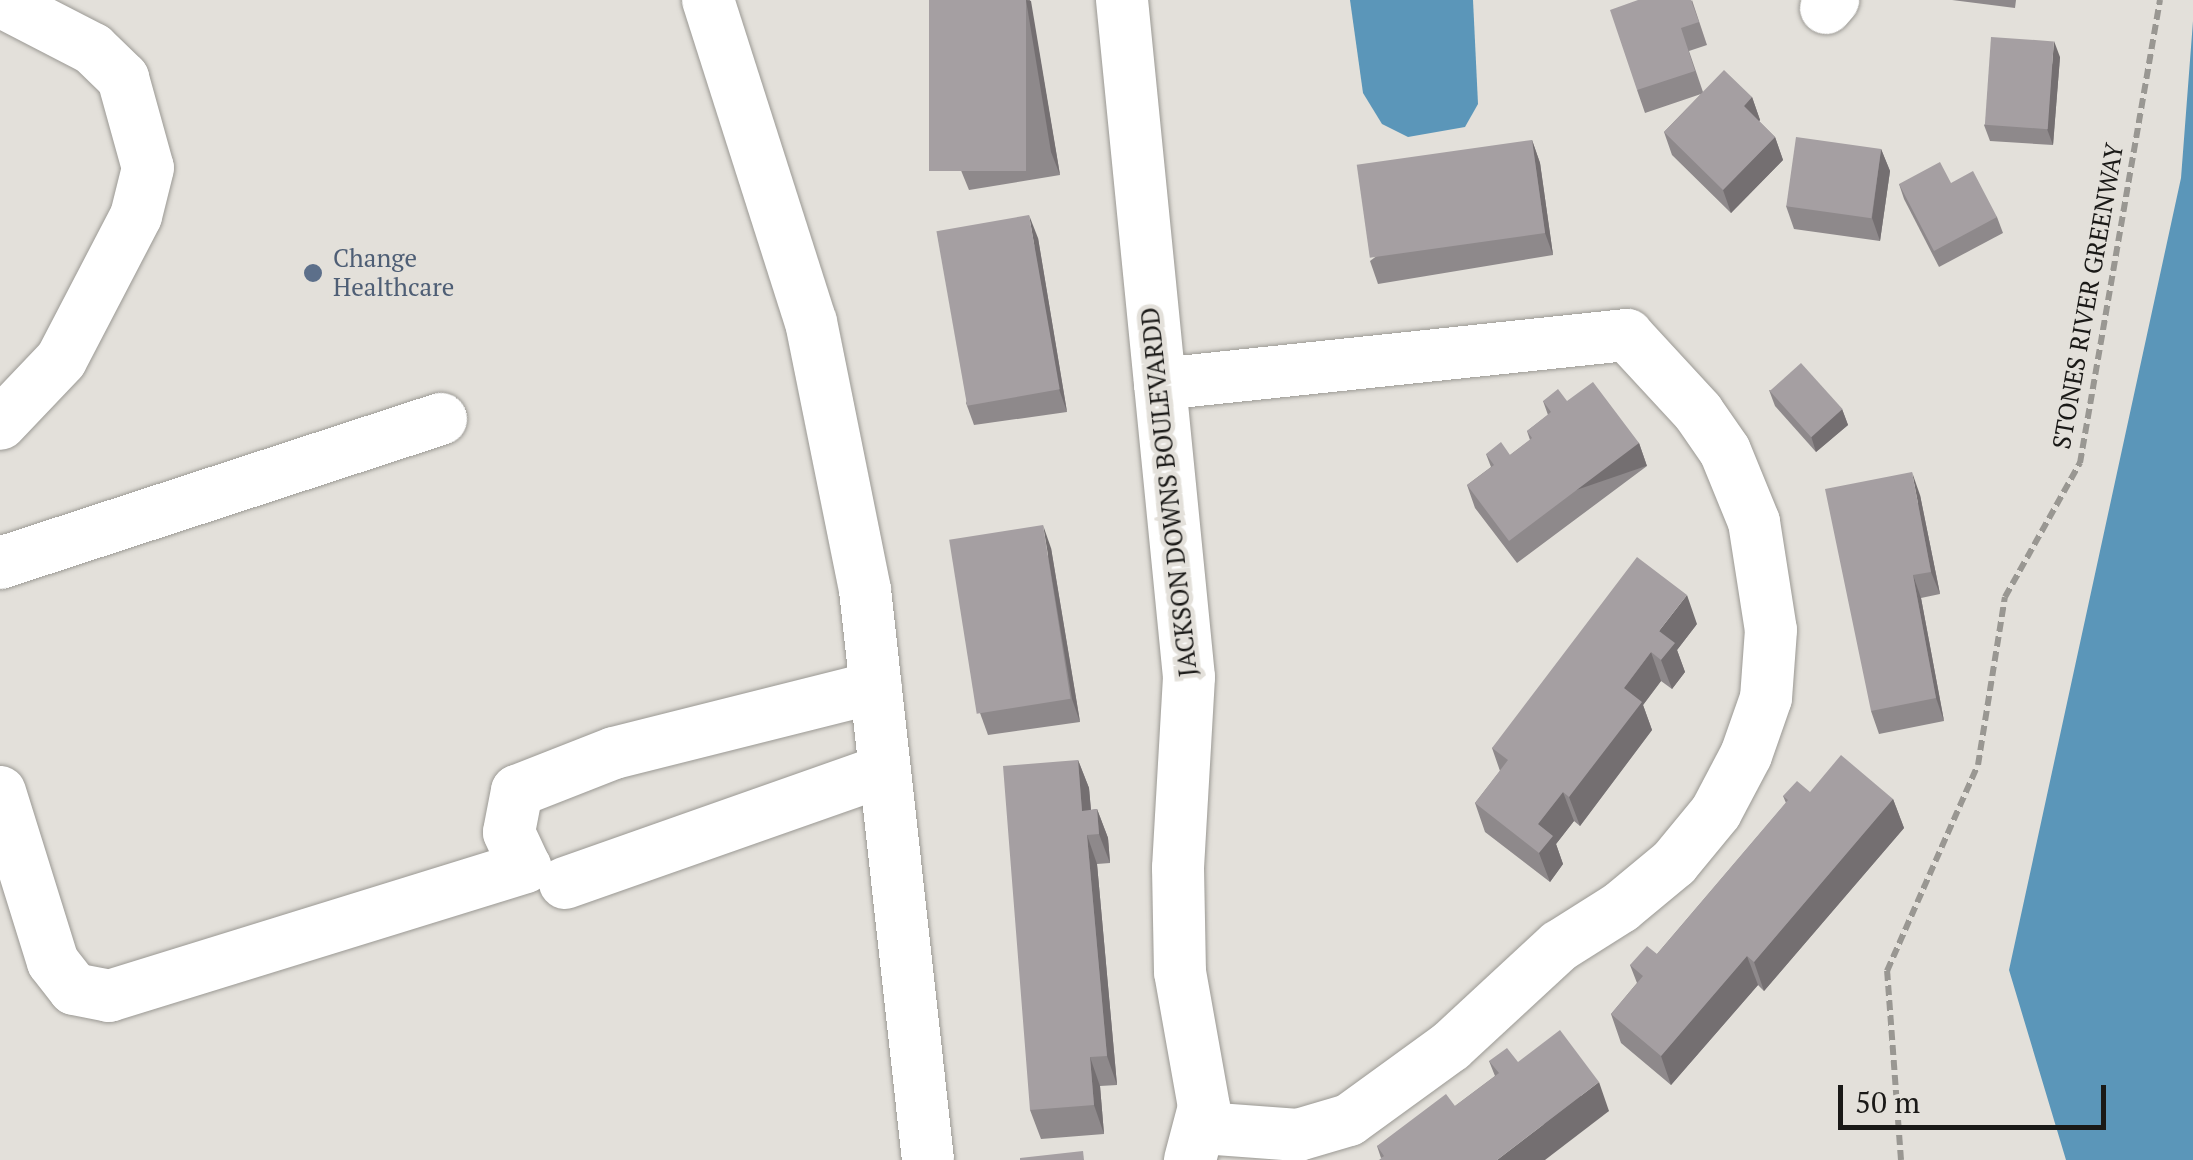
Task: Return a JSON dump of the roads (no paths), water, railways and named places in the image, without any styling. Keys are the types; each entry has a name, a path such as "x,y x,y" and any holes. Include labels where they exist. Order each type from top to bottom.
{"street":[{"path":"708,0 811,322 865,590 928,1160"},
{"name":"JACKSON DOWNS BOULEVARDD","path":"1122,0 1189,677 1178,868 1180,972 1203,1078 1196,1144"},
{"path":"0,1 93,49 122,78 148,168 136,216 60,360 0,424"},
{"path":"1160,384 1408,361 1600,333 1627,335 1698,412 1724,452 1754,522 1770,630 1766,698 1746,755 1716,812 1674,863 1621,907 1558,946 1450,1046 1349,1120 1298,1135 1196,1144"},
{"path":"0,563 441,419"},
{"path":"0,792 53,962 74,990 109,996 525,867 508,832 517,791 614,753 876,687"},
{"path":"565,884 885,770"}],"water":[{"path":"1350,0 1473,0 1478,104 1465,127 1408,137 1382,124 1363,93"},
{"path":"2193,21 2193,1160 2066,1160 2009,970 2181,178"}],"place":[{"name":"Change Healthcare","path":"313,273"}]}
